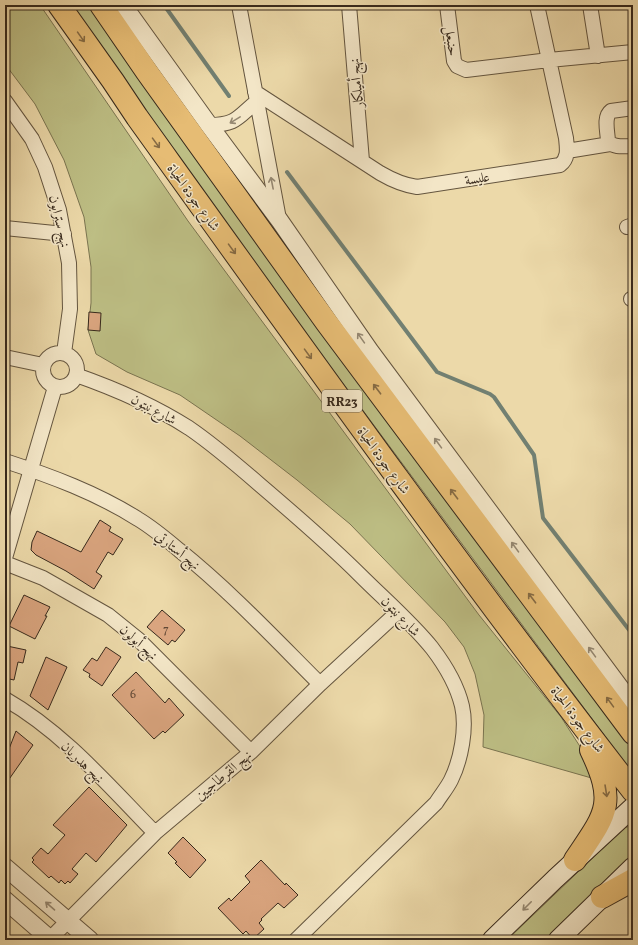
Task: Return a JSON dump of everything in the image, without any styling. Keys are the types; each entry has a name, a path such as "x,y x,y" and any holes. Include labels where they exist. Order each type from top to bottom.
{"highway":[{"name":"شارع جودة الحياة","path":"59,5 137,117 385,462 633,791"},
{"name":"RR23","path":"101,5 327,323 633,733"},
{"path":"575,716 598,764 604,781 607,799 604,814 599,824 575,860"},
{"path":"602,897 633,880"}],"main road":[{"path":"492,940 575,860 633,807"},
{"path":"558,940 633,867"}],"street":[{"path":"123,5 280,221 370,351 633,705"},
{"path":"239,5 280,221"},
{"name":"نهج أميلكار","path":"349,5 362,161"},
{"name":"حنبعل","path":"447,5 454,60 457,66 466,70 548,60"},
{"path":"537,5 566,138 567,150 610,144 616,146 633,146"},
{"path":"590,5 598,56"},
{"path":"548,60 633,52"},
{"path":"209,125 223,125 233,122 256,97"},
{"name":"عليسة","path":"256,97 393,181 406,186 417,187 560,165 564,162 567,150"},
{"name":"نهج سترابون","path":"7,107 32,139 45,167 59,210 69,263 70,308 64,353"},
{"path":"610,144 608,142 606,118 608,113 611,111 633,108"},
{"path":"5,228 64,234"},
{"path":"64,353 75,361 77,368 76,375 68,385 55,387 49,384 45,378 43,365 46,359 51,355 64,353"},
{"path":"5,356 43,365"},
{"name":"شارع نبتون","path":"76,375 120,391 160,411 190,429 222,452 330,546 398,612 432,649 446,668 455,688 462,708 463,734 460,756 451,779 436,803 296,940"},
{"path":"5,558 32,470 55,387"},
{"name":"نهج أستارتي","path":"5,461 78,488 121,509 145,524 198,565 238,602 320,684"},
{"name":"نهج أبولون","path":"5,564 43,578 108,615 139,640 251,752"},
{"name":"نهج القرطاجيين","path":"50,940 155,833 251,752 320,684 398,612"},
{"name":"نهج هدريان","path":"5,699 24,709 78,755 155,833"},
{"path":"5,867 90,940"},
{"path":"5,900 50,940"}],"green space":[{"path":"5,5 40,5 188,221 479,615 561,717 590,762 595,779 483,747 484,715 475,674 464,647 445,622 350,524 297,480 240,436 180,395 127,372 96,354 88,330 91,303 91,267 84,217 64,160 35,104 5,64"},
{"path":"70,5 96,5 633,737 633,774 211,206"},
{"path":"633,825 633,853 545,940 507,940 624,828"}],"building":[{"path":"89,312 101,313 100,331 88,330"},
{"path":"100,520 111,527 109,531 123,539 113,555 108,552 96,572 102,576 94,589 66,571 36,555 31,550 32,542 37,531 81,552"},
{"path":"24,595 50,607 35,639 9,626"},
{"path":"162,610 185,630 175,642 172,640 168,645 147,627"},
{"path":"7,646 26,650 23,663 18,662 14,680 5,678 5,655"},
{"path":"106,647 121,657 102,686 89,677 90,674 83,670 92,658 97,661"},
{"path":"46,657 67,667 48,710 30,696"},
{"path":"136,672 165,703 169,698 184,715 165,733 163,731 154,739 112,695"},
{"path":"16,731 33,745 5,785 5,754 7,754"},
{"path":"89,787 127,825 96,862 86,853 72,869 78,874 70,883 68,881 65,884 61,880 59,883 51,876 49,878 32,862 34,860 32,858 41,848 48,854 65,835 53,825"},
{"path":"183,837 206,860 190,878 175,863 177,862 168,853"},
{"path":"261,860 285,885 286,883 298,895 284,908 278,903 261,919 262,920 259,923 264,929 253,939 246,931 243,934 218,908 229,898 231,901 250,882 245,876"}],"waterway":[{"path":"164,5 229,96"},
{"path":"287,172 437,372 494,397 534,455 543,518 633,635"}]}
